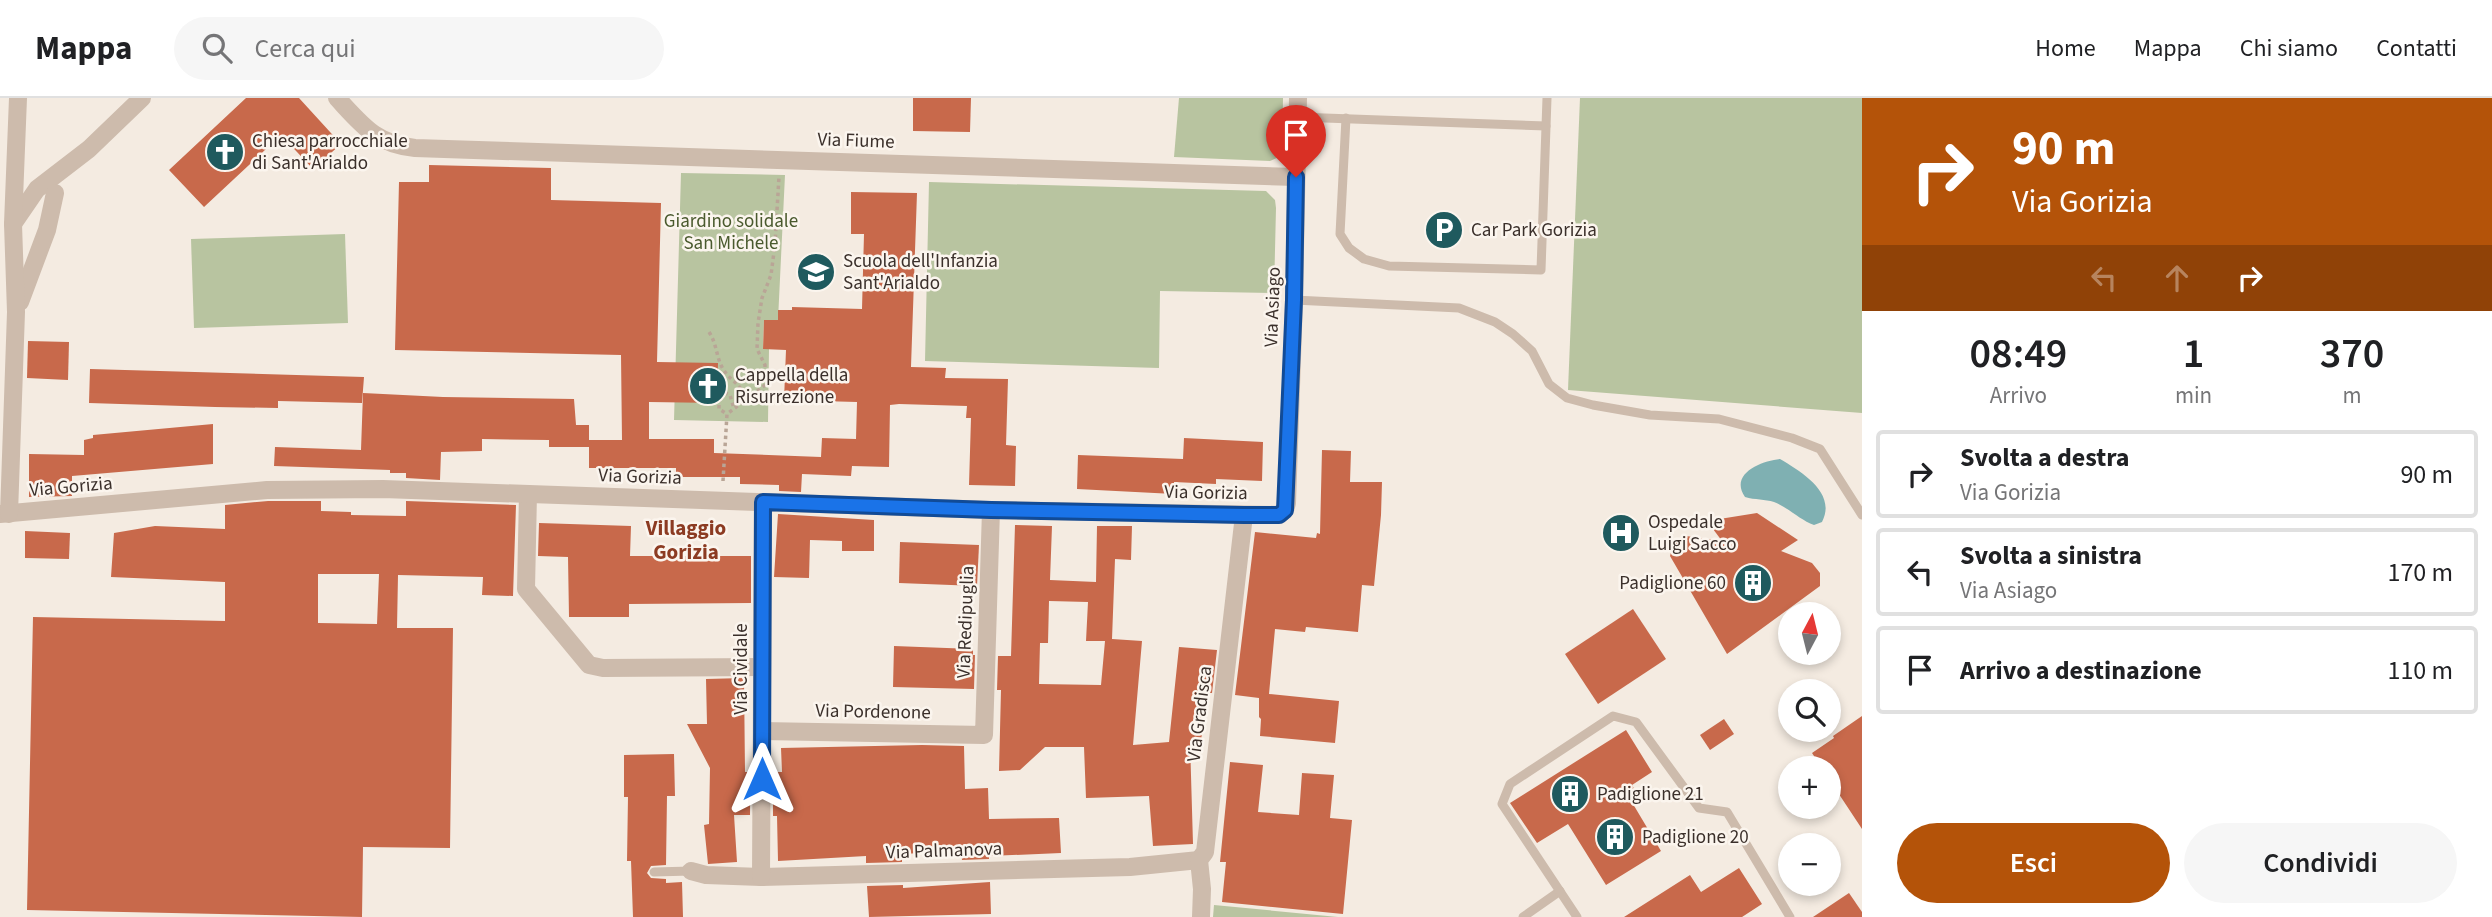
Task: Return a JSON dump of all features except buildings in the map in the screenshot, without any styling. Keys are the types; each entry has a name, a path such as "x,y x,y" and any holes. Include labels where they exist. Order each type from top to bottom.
{"street":[{"path":"4,514 16,312 7,229 18,98"},
{"path":"7,229 37,190 89,149 142,98"},
{"name":"Via Fiume","path":"337,98 365,128 384,142 415,148 1296,177"},
{"name":"Via Asiago","path":"1279,515 1285,510 1287,503 1298,98"},
{"path":"7,229 55,193 89,149"},
{"path":"16,312 47,230 55,193"},
{"name":"Via Gorizia","path":"4,514 267,490 383,489 991,510 1279,515"},
{"path":"528,494 526,589 589,665 603,668 762,667"},
{"name":"Via Cividale","path":"761,877 763,502"},
{"name":"Via Redipuglia","path":"984,735 991,510"},
{"name":"Via Gradisca","path":"1201,917 1199,860 1205,852 1244,515"},
{"name":"Via Pordenone","path":"762,730 984,735"},
{"name":"Via Palmanova","path":"691,871 716,876 761,877 1130,867 1199,860"}],"lane":[{"path":"1346,118 1340,234 1349,248 1364,259 1389,265 1541,270 1548,98"},
{"path":"1297,117 1546,126"},
{"path":"1294,300 1459,308 1495,322 1513,334 1532,351 1549,384 1567,398 1650,415 1719,419 1793,438 1820,449 1862,515"},
{"path":"1577,917 1502,804 1510,784 1613,716 1636,722 1699,808 1727,812 1790,917"},
{"path":"654,872 691,871"},
{"path":"1523,917 1560,891"}],"path":[{"path":"727,414 765,385 765,365 757,349 758,323 762,298 771,275 775,244 779,159"},
{"path":"709,332 721,365 727,374 740,384 747,400"},
{"path":"718,390 730,395 734,409"},
{"path":"719,398 719,409 727,414"},
{"path":"723,501 727,414"}],"green space":[{"path":"1179,98 1283,98 1282,151 1279,157 1270,161 1174,157"},
{"path":"1580,98 1862,98 1862,413 1568,390"},
{"name":"Giardino solidale San Michele","path":"681,173 785,175 778,320 764,320 763,349 769,349 768,422 674,420"},
{"path":"929,182 1266,191 1275,200 1276,208 1274,293 1160,291 1159,368 925,361"},
{"path":"345,234 348,323 194,328 191,239"},
{"path":"1214,905 1338,917 1213,917"}],"water":[{"path":"1780,459 1807,477 1821,493 1825,502 1822,522 1814,525 1774,502 1745,497 1741,489 1744,475 1756,466"}],"place":[{"name":"Chiesa parrocchiale di Sant'Arialdo","path":"225,152"},
{"name":"Car Park Gorizia","path":"1444,230"},
{"name":"Scuola dell'Infanzia Sant'Arialdo","path":"816,272"},
{"name":"Cappella della Risurrezione","path":"708,386"},
{"name":"Ospedale Luigi Sacco","path":"1621,533"},
{"name":"Padiglione 60","path":"1753,583"},
{"name":"Padiglione 21","path":"1570,794"},
{"name":"Padiglione 20","path":"1615,837"}],"district":[{"name":"Villaggio Gorizia","path":"686,540"}],"route":[{"path":"762,779 763,502 1244,515 1279,515 1285,510 1296,177"}]}
